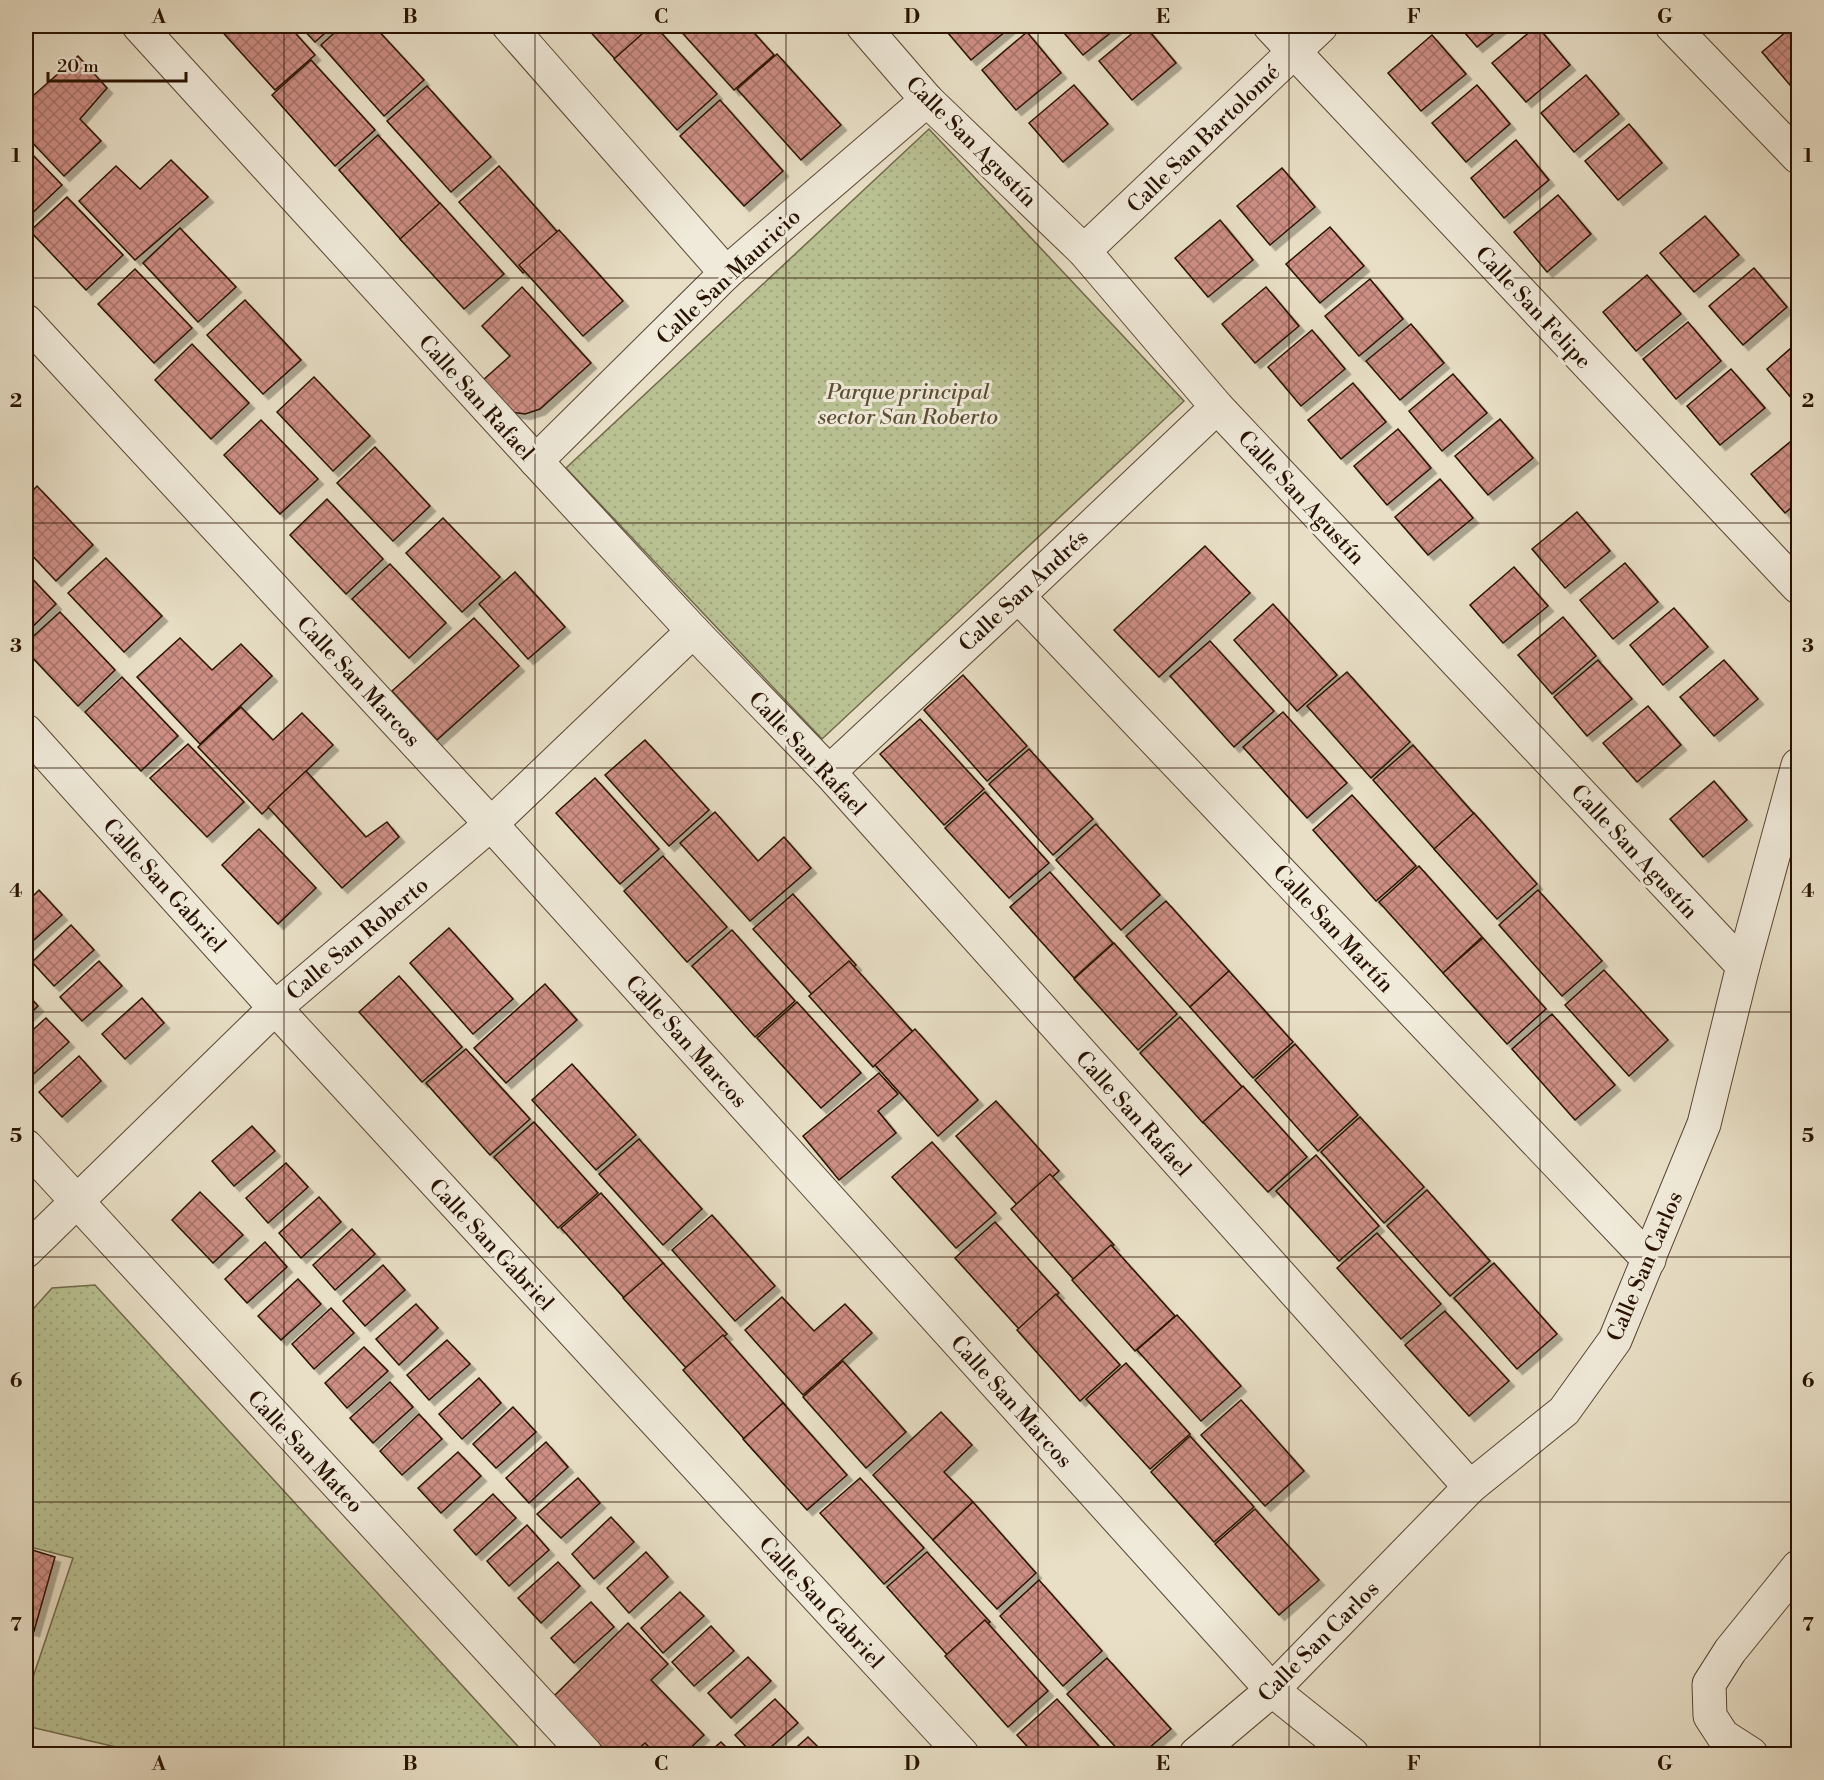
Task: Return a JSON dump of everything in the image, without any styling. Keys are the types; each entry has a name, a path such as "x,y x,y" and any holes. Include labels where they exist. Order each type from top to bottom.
{"street":[{"name":"Calle San Rafael","path":"139,26 693,631 828,772 1470,1486"},
{"path":"509,26 726,273"},
{"name":"Calle San Agustín","path":"863,26 927,100 1084,251 1217,407 1743,966"},
{"name":"Calle San Felipe","path":"1270,26 1798,587"},
{"name":"Calle San Bartolomé","path":"1084,251 1321,26"},
{"path":"1672,26 1798,157"},
{"name":"Calle San Mauricio","path":"536,461 726,273 927,100"},
{"name":"Calle San Marcos","path":"26,321 491,824 1272,1689 1352,1755"},
{"name":"Calle San Andrés","path":"828,772 1217,407"},
{"name":"Calle San Martín","path":"1018,596 1649,1260"},
{"name":"Calle San Roberto","path":"26,1251 275,1008 491,824 693,631"},
{"name":"Calle San Gabriel","path":"26,731 275,1008 962,1755"},
{"name":"Calle San Carlos","path":"1197,1755 1272,1689 1470,1486 1564,1411 1615,1340 1704,1124 1743,966 1798,765"},
{"name":"Calle San Mateo","path":"26,1146 586,1755"},
{"path":"1751,1755 1723,1736 1710,1716 1709,1684 1730,1651 1798,1567"}],"green space":[{"name":"Parque principal sector San Roberto","path":"929,129 1184,401 822,739 566,468"},
{"path":"95,1285 525,1754 146,1754 26,1726 26,1698 73,1558 26,1546 26,1317 52,1288"}],"building":[{"path":"217,26 289,26 315,55 275,90"},
{"path":"300,26 333,26 315,42"},
{"path":"342,26 374,26 424,80 384,116 321,45"},
{"path":"585,26 652,26 615,59"},
{"path":"651,26 655,26 717,94 677,130 614,59"},
{"path":"676,26 748,26 774,55 734,90"},
{"path":"942,26 1012,26 971,60"},
{"path":"1058,26 1119,26 1083,55"},
{"path":"1141,26 1145,26 1176,63 1132,100 1099,61"},
{"path":"1459,26 1503,26 1477,47"},
{"path":"1537,26 1570,65 1526,102 1492,63"},
{"path":"1793,26 1798,26 1798,88 1795,91 1762,52"},
{"path":"1027,32 1061,73 1016,110 982,70"},
{"path":"1432,35 1466,74 1421,111 1388,73"},
{"path":"777,54 841,125 801,160 737,89"},
{"path":"78,56 107,88 80,119 101,141 64,176 26,136 26,102"},
{"path":"311,60 375,130 335,166 272,95"},
{"path":"1586,75 1619,114 1574,152 1541,113"},
{"path":"1074,85 1108,124 1063,162 1029,123"},
{"path":"1477,85 1510,124 1466,162 1432,123"},
{"path":"427,86 491,157 451,192 387,121"},
{"path":"720,100 783,171 744,206 680,136"},
{"path":"1629,124 1662,163 1618,200 1585,161"},
{"path":"378,135 442,206 402,241 339,170"},
{"path":"1516,140 1549,180 1504,218 1471,178"},
{"path":"26,148 62,185 26,219"},
{"path":"171,160 208,197 135,260 79,201 116,166 140,189"},
{"path":"499,166 562,237 523,273 459,202"},
{"path":"1282,168 1315,207 1270,245 1237,206"},
{"path":"1558,195 1591,234 1547,272 1514,232"},
{"path":"67,197 123,255 86,290 30,231"},
{"path":"440,203 504,274 464,309 400,239"},
{"path":"1705,216 1739,255 1694,292 1660,253"},
{"path":"1220,220 1253,260 1208,297 1175,258"},
{"path":"1330,227 1364,266 1320,303 1286,264"},
{"path":"180,228 236,287 198,322 143,263"},
{"path":"559,230 623,301 583,336 519,265"},
{"path":"1754,268 1787,307 1743,345 1709,306"},
{"path":"135,269 192,328 154,363 98,304"},
{"path":"1647,275 1681,314 1636,351 1603,312"},
{"path":"1370,279 1403,319 1359,356 1325,316"},
{"path":"522,287 591,363 540,409 525,414 511,412 483,380 510,356 482,326"},
{"path":"1266,287 1299,326 1255,363 1222,324"},
{"path":"245,300 301,360 263,394 207,335"},
{"path":"1688,322 1721,361 1676,399 1643,359"},
{"path":"1411,324 1444,363 1400,400 1366,361"},
{"path":"1312,330 1345,369 1301,406 1268,367"},
{"path":"1798,342 1798,406 1767,369"},
{"path":"192,344 249,403 211,439 155,380"},
{"path":"1731,369 1765,408 1720,445 1687,406"},
{"path":"1453,374 1487,413 1442,451 1409,411"},
{"path":"314,377 370,436 333,471 277,412"},
{"path":"1353,383 1386,422 1341,459 1308,420"},
{"path":"1500,419 1533,458 1488,495 1455,456"},
{"path":"261,420 318,479 280,514 224,455"},
{"path":"1398,429 1431,468 1387,505 1354,466"},
{"path":"1796,437 1798,440 1798,502 1785,513 1751,474"},
{"path":"375,447 430,506 393,541 337,483"},
{"path":"1440,479 1473,518 1428,555 1395,517"},
{"path":"37,486 93,545 56,581 26,549 26,498"},
{"path":"327,499 383,559 346,594 290,535"},
{"path":"1577,512 1610,551 1565,588 1532,549"},
{"path":"443,518 500,577 462,612 406,553"},
{"path":"1205,546 1250,593 1159,677 1114,630"},
{"path":"106,558 162,616 124,652 68,593"},
{"path":"1625,563 1658,602 1613,639 1580,600"},
{"path":"390,564 446,623 409,658 352,599"},
{"path":"1514,567 1548,606 1503,643 1470,605"},
{"path":"26,572 56,604 26,633"},
{"path":"515,572 565,627 528,659 479,604"},
{"path":"1273,604 1337,675 1297,711 1234,640"},
{"path":"1674,608 1708,647 1663,685 1630,645"},
{"path":"60,612 115,670 78,706 26,651 26,643"},
{"path":"1563,617 1596,656 1552,694 1518,655"},
{"path":"474,618 519,666 437,740 392,691"},
{"path":"180,638 212,670 241,644 272,676 200,744 137,677"},
{"path":"1210,641 1274,711 1234,747 1170,676"},
{"path":"1598,660 1632,699 1587,736 1554,697"},
{"path":"1724,660 1758,699 1714,736 1680,697"},
{"path":"1347,672 1410,742 1371,778 1307,706"},
{"path":"963,675 1027,746 987,781 924,710"},
{"path":"122,677 178,736 141,771 85,712"},
{"path":"1648,706 1681,745 1637,782 1603,743"},
{"path":"241,707 273,740 302,713 333,745 262,814 198,747"},
{"path":"1283,712 1347,783 1307,818 1243,747"},
{"path":"920,719 984,789 944,825 880,754"},
{"path":"645,740 709,810 669,846 605,775"},
{"path":"188,744 244,802 207,837 150,778"},
{"path":"1413,745 1476,816 1436,851 1373,780"},
{"path":"1029,749 1093,819 1053,855 989,784"},
{"path":"306,771 366,837 387,822 399,837 342,888 268,807"},
{"path":"595,778 659,849 620,884 556,813"},
{"path":"1714,781 1747,820 1703,857 1670,819"},
{"path":"985,792 1049,863 1009,898 945,828"},
{"path":"1352,795 1416,866 1376,901 1313,830"},
{"path":"715,812 758,861 784,837 811,868 750,921 680,843"},
{"path":"1474,813 1537,884 1497,919 1434,849"},
{"path":"1096,824 1160,895 1121,930 1056,860"},
{"path":"259,829 316,888 278,924 222,865"},
{"path":"663,856 727,927 687,962 624,891"},
{"path":"1419,866 1482,937 1443,973 1379,902"},
{"path":"1050,872 1113,943 1074,978 1010,907"},
{"path":"39,890 62,915 26,947 26,903"},
{"path":"1538,890 1602,961 1562,996 1499,925"},
{"path":"793,894 856,965 817,1000 753,929"},
{"path":"1166,901 1229,971 1190,1007 1126,936"},
{"path":"71,925 94,950 54,986 32,962"},
{"path":"449,928 513,999 473,1034 410,963"},
{"path":"732,930 795,1001 755,1037 692,966"},
{"path":"1483,938 1546,1009 1507,1044 1443,973"},
{"path":"1114,943 1177,1014 1138,1050 1074,979"},
{"path":"99,961 122,986 82,1021 60,997"},
{"path":"849,961 913,1032 873,1067 809,996"},
{"path":"1604,970 1668,1040 1629,1076 1565,1005"},
{"path":"1229,971 1293,1042 1253,1078 1190,1007"},
{"path":"399,976 462,1047 422,1082 359,1012"},
{"path":"545,984 577,1020 506,1083 474,1048"},
{"path":"26,993 38,1006 26,1018"},
{"path":"142,998 164,1023 125,1059 102,1034"},
{"path":"797,1002 861,1073 821,1108 757,1038"},
{"path":"1552,1014 1615,1085 1575,1120 1512,1049"},
{"path":"1180,1017 1243,1088 1203,1123 1140,1053"},
{"path":"46,1018 69,1042 28,1079 26,1075 26,1036"},
{"path":"915,1029 978,1100 938,1136 875,1065"},
{"path":"1295,1044 1358,1115 1318,1151 1255,1080"},
{"path":"466,1049 530,1119 490,1155 426,1083"},
{"path":"79,1056 101,1081 62,1117 39,1092"},
{"path":"572,1064 636,1135 596,1170 532,1100"},
{"path":"879,1073 898,1094 878,1111 896,1133 839,1180 803,1136"},
{"path":"1243,1086 1307,1157 1268,1192 1203,1122"},
{"path":"996,1101 1059,1171 1019,1207 956,1136"},
{"path":"1360,1117 1424,1187 1384,1223 1321,1152"},
{"path":"534,1122 598,1193 558,1228 494,1157"},
{"path":"252,1126 275,1151 234,1186 212,1161"},
{"path":"639,1139 702,1209 663,1245 599,1174"},
{"path":"932,1142 996,1213 956,1248 892,1177"},
{"path":"1316,1155 1379,1226 1339,1261 1276,1191"},
{"path":"286,1163 308,1187 268,1223 246,1198"},
{"path":"1050,1174 1114,1245 1074,1280 1011,1209"},
{"path":"1427,1190 1490,1261 1450,1296 1387,1226"},
{"path":"200,1192 243,1235 213,1263 172,1220"},
{"path":"601,1193 664,1264 625,1299 561,1228"},
{"path":"319,1197 341,1222 301,1258 279,1233"},
{"path":"712,1215 775,1286 735,1321 672,1250"},
{"path":"995,1222 1059,1293 1019,1329 955,1258"},
{"path":"352,1229 375,1254 335,1290 313,1265"},
{"path":"1377,1233 1441,1304 1401,1339 1337,1268"},
{"path":"265,1242 287,1267 247,1303 225,1279"},
{"path":"1111,1245 1175,1316 1135,1351 1072,1280"},
{"path":"663,1263 727,1334 687,1369 623,1298"},
{"path":"1494,1263 1557,1334 1517,1369 1454,1298"},
{"path":"383,1265 405,1290 365,1326 343,1301"},
{"path":"298,1279 321,1304 281,1340 258,1316"},
{"path":"1056,1294 1120,1365 1080,1401 1017,1330"},
{"path":"782,1297 814,1331 845,1304 872,1333 803,1395 745,1330"},
{"path":"416,1304 438,1328 399,1365 376,1339"},
{"path":"331,1308 354,1333 314,1369 292,1344"},
{"path":"1445,1311 1509,1381 1469,1416 1405,1345"},
{"path":"1177,1315 1241,1386 1201,1421 1137,1350"},
{"path":"723,1335 786,1406 746,1441 683,1370"},
{"path":"447,1340 470,1364 429,1400 407,1375"},
{"path":"364,1347 388,1371 347,1408 325,1383"},
{"path":"843,1361 906,1432 866,1468 803,1397"},
{"path":"1126,1363 1190,1434 1150,1469 1086,1399"},
{"path":"479,1378 501,1403 462,1439 439,1414"},
{"path":"390,1382 413,1407 373,1443 350,1418"},
{"path":"1241,1400 1304,1471 1265,1506 1201,1435"},
{"path":"783,1403 847,1475 807,1510 743,1439"},
{"path":"513,1407 536,1432 496,1468 473,1444"},
{"path":"941,1412 972,1445 944,1472 973,1502 933,1540 873,1475"},
{"path":"419,1414 442,1439 402,1475 380,1451"},
{"path":"1190,1436 1254,1507 1214,1542 1151,1472"},
{"path":"546,1442 568,1467 529,1503 506,1478"},
{"path":"458,1452 481,1476 441,1513 418,1488"},
{"path":"578,1478 600,1503 561,1538 537,1514"},
{"path":"860,1478 924,1548 884,1584 820,1513"},
{"path":"493,1494 516,1518 476,1555 454,1530"},
{"path":"973,1502 1036,1573 997,1609 933,1540"},
{"path":"1255,1509 1319,1580 1279,1615 1215,1544"},
{"path":"611,1517 634,1542 594,1579 572,1554"},
{"path":"527,1525 549,1550 509,1586 487,1561"},
{"path":"26,1548 55,1557 34,1631 26,1629"},
{"path":"646,1552 668,1577 629,1613 607,1588"},
{"path":"927,1552 990,1622 950,1658 887,1587"},
{"path":"558,1562 580,1586 541,1623 518,1598"},
{"path":"1039,1580 1102,1651 1063,1686 1000,1616"},
{"path":"680,1592 704,1616 663,1653 641,1628"},
{"path":"591,1602 614,1627 574,1663 551,1638"},
{"path":"985,1620 1048,1691 1008,1727 945,1656"},
{"path":"628,1623 668,1664 651,1680 704,1735 684,1754 656,1754 645,1743 633,1754 609,1754 552,1698"},
{"path":"711,1626 734,1651 694,1686 672,1662"},
{"path":"748,1657 771,1681 731,1718 708,1693"},
{"path":"1107,1658 1171,1729 1142,1754 1122,1754 1067,1694"},
{"path":"775,1699 798,1723 763,1754 753,1754 735,1735"},
{"path":"1057,1699 1106,1754 1034,1754 1017,1735"},
{"path":"808,1737 825,1754 789,1754"},
{"path":"721,1742 733,1754 707,1754"}]}
